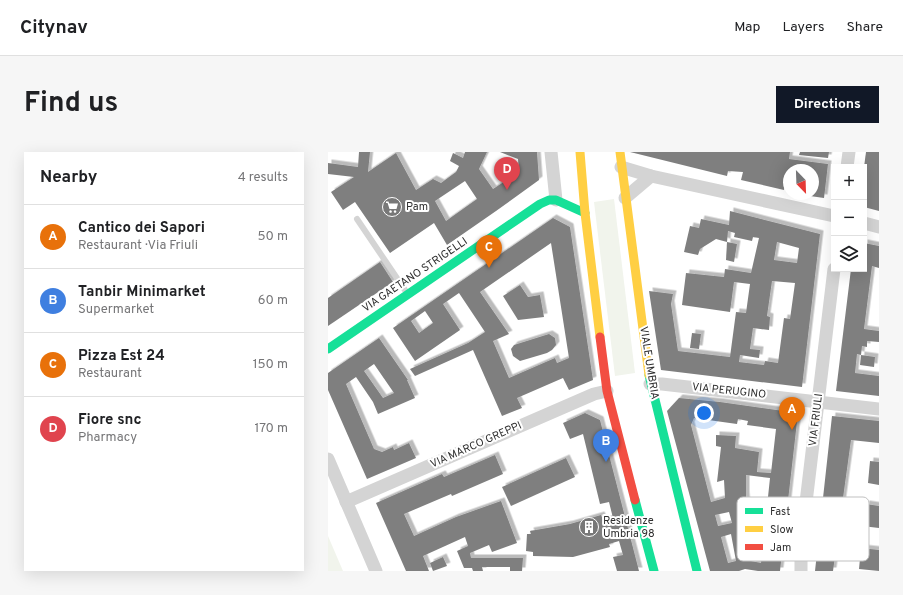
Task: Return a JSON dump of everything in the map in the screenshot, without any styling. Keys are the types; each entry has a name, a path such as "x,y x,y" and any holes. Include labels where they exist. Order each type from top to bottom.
{"main road":[{"path":"580,152 585,213 607,391 654,571"},
{"name":"VIALE UMBRIA","path":"620,152 650,384 697,571"},
{"name":"VIA GAETANO STRIGELLI","path":"328,349 540,204 549,200 556,200"},
{"path":"556,200 585,213"}],"street":[{"path":"551,152 556,200"},
{"path":"847,164 849,152"},
{"path":"621,167 651,176 831,215"},
{"path":"625,198 651,176"},
{"path":"867,224 879,226"},
{"name":"VIA FRIULI","path":"807,497 834,272"},
{"name":"VIA PERUGINO","path":"650,384 662,384 879,409"},
{"name":"VIA MARCO GREPPI","path":"346,502 594,394 607,391"},
{"path":"328,459 376,571"}],"lane":[{"path":"357,219 408,294"}],"shaded area":[{"path":"614,199 635,373 615,376 594,202"},
{"path":"328,536 343,571 328,571"}],"building":[{"path":"359,152 370,152 368,172 396,153 416,190 433,179 441,183 456,172 459,166 450,161 453,153 463,158 465,152 487,152 479,169 493,189 519,172 518,159 500,152 537,152 539,180 447,245 434,223 390,253 355,202 343,210 331,192 354,177 328,174 328,163 358,167","holes":["465,181 477,199 446,221 435,201"]},
{"path":"630,152 790,152 789,159 828,164 824,198 819,197 819,164 783,164 783,190 741,180 743,172 728,171 727,176"},
{"path":"800,152 829,152 828,158 799,155"},
{"path":"866,152 879,152 879,211 867,208 867,164 864,164"},
{"path":"730,211 820,234 802,387 661,370 649,291 673,294 671,304 678,351 730,357 736,312 746,313 750,284 734,282 730,312 682,305 686,273 724,277 725,269 751,273 759,238 753,237 752,241 734,237 735,233 728,231 727,242 716,239 700,249 698,255 684,252 690,226 699,228 701,219 729,225","holes":["777,242 799,248 797,263 774,260","772,281 795,283 790,319 784,318 778,363 765,361 764,365 739,362 740,355 759,358 760,350 750,349 753,328 769,330 770,317 767,316"]},
{"path":"553,218 570,227 593,380 569,390 563,378 517,398 522,408 502,416 473,350 415,376 410,369 468,343 485,332 459,293 443,304 460,330 415,361 393,328","holes":["551,243 569,358 557,363 555,358 509,378 493,341 509,334 480,292","425,311 433,323 419,333 411,321"]},
{"path":"727,242 737,244 734,262 726,260"},
{"path":"867,244 879,246 879,268 872,266 864,329 879,331 879,342 867,341 867,347 862,346 861,355 857,354 855,373 879,376 879,396 836,391 851,272 867,272"},
{"path":"380,262 393,282 328,326 328,298"},
{"path":"520,285 528,297 540,295 544,317 518,320 503,296"},
{"path":"692,333 701,334 699,349 690,348"},
{"path":"549,334 555,338 556,345 552,350 547,353 520,361 513,356 511,349 514,345"},
{"path":"379,338 408,380 415,398 378,414 373,402 356,377 346,384 374,449 382,452 393,447 394,450 409,443 416,458 367,479 328,390 328,373","holes":["374,364 394,393 383,398 364,371"]},
{"path":"861,355 875,357 874,367 860,365"},
{"path":"679,398 798,413 788,497 768,497 770,478 746,475 746,497 737,497 737,561 761,563 761,561 781,561 780,571 758,571 745,569 739,571 710,571 667,411","holes":["694,418 737,424 738,419 748,421 747,425 776,429 771,473 757,472 759,452 735,448 736,436 716,435 716,446 721,447 717,482 724,480 725,498 711,502 691,425","729,512 732,523 718,526 715,515","731,534 736,561 728,563 721,537"]},
{"path":"585,413 600,420 639,571 617,571 613,557 623,555 619,541 609,544 610,547 573,557 533,556 533,552 526,551 527,534 531,534 530,531 570,524 601,515 603,520 613,518 609,502 600,504 583,434 570,439 563,423"},
{"path":"832,416 879,421 879,443 851,440 843,497 823,497"},
{"path":"495,455 503,474 452,496 451,494 404,514 414,536 456,517 501,501 517,543 492,552 489,545 470,553 471,558 523,558 522,571 510,571 510,567 482,567 483,571 473,571 472,568 464,568 457,551 468,546 465,537 423,556 429,571 406,571 376,503 442,474 444,477"},
{"path":"566,458 575,477 511,506 502,487"},
{"path":"870,461 879,462 879,485 868,483"},
{"path":"869,504 879,506 879,528 869,527"},
{"path":"869,549 879,550 879,571 859,569 860,561 869,561"},
{"path":"443,557 447,566 433,571 430,563"},
{"path":"816,561 834,561 833,571 815,571"}],"traffic: fast":[{"path":"328,349 540,204 549,200 556,200 585,213"},
{"path":"649,375 697,571"},
{"path":"635,500 654,571"}],"traffic: slow":[{"path":"580,152 585,213 600,337"},
{"path":"620,152 649,375"}],"traffic: jam":[{"path":"600,337 607,391 635,500"}],"place":[{"name":"Fiore snc","path":"507,190"},
{"name":"Pam","path":"392,207"},
{"name":"Pizza Est 24","path":"489,268"},
{"name":"Cantico dei Sapori","path":"792,430"},
{"name":"Tanbir Minimarket","path":"606,462"},
{"name":"Residenze Umbria 98","path":"589,527"}]}
